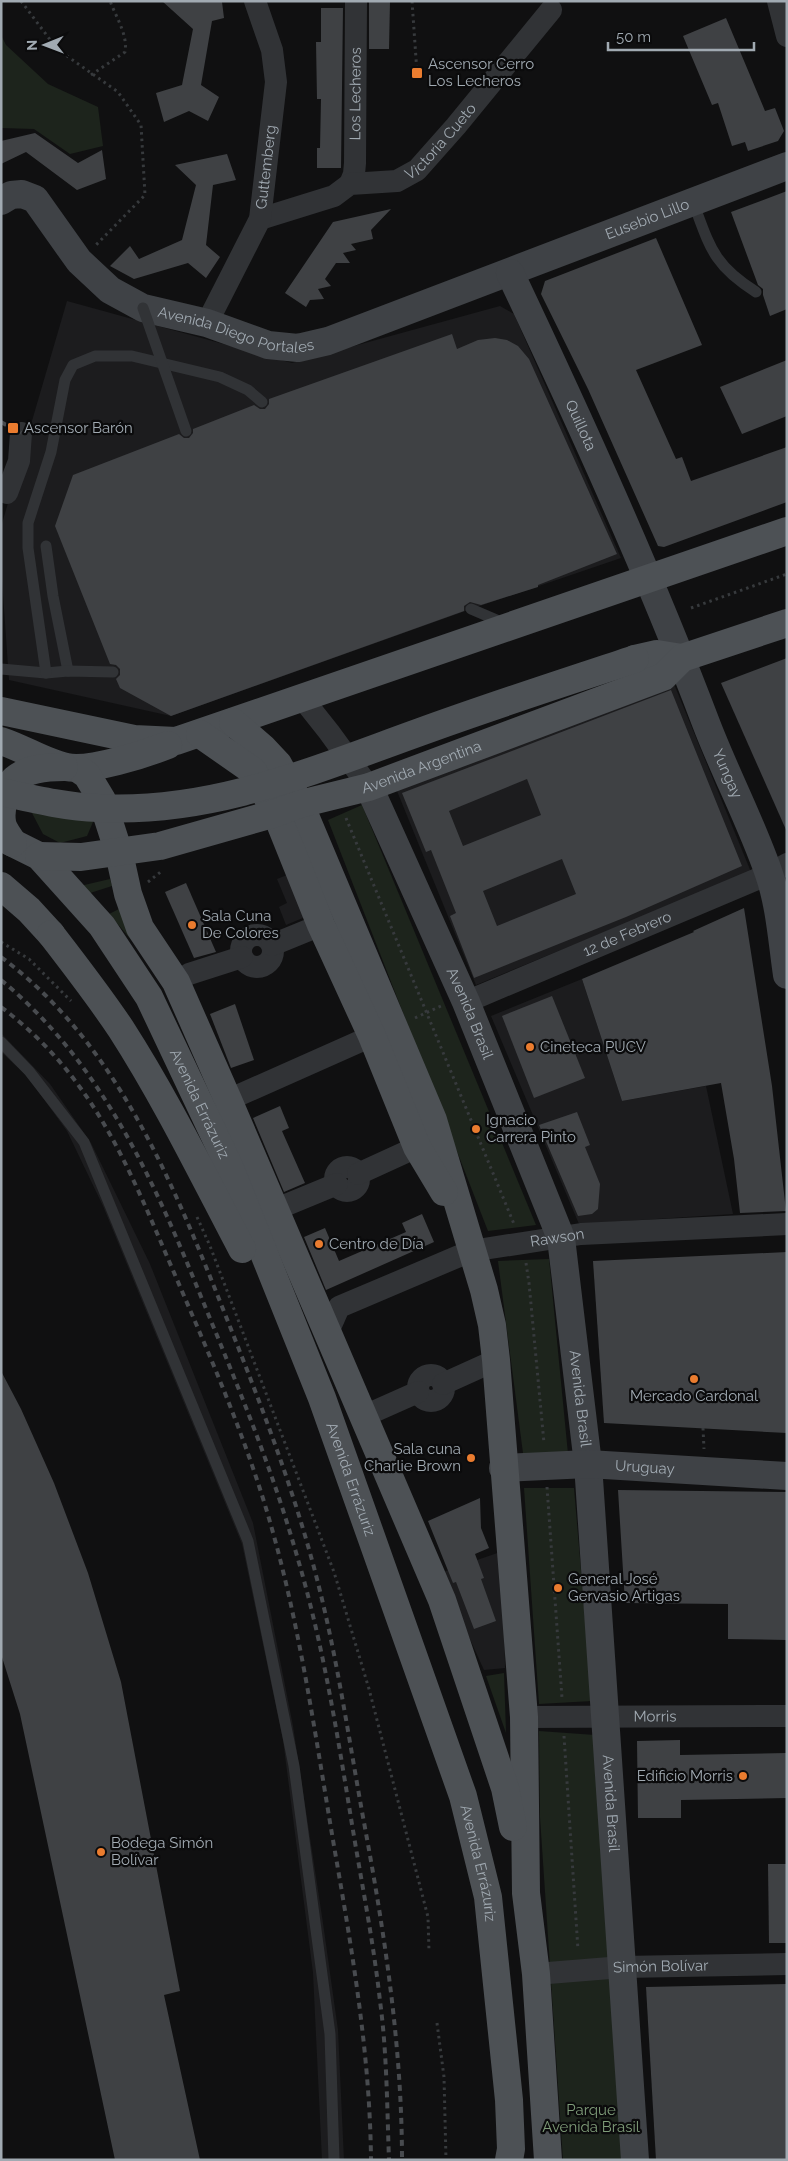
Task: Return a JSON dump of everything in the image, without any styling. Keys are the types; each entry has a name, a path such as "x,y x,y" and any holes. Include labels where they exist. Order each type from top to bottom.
{"main road":[{"path":"39,856 7,840 1,811 8,789 15,779 35,770 71,768 137,757 649,577 787,531"},
{"name":"Avenida Argentina","path":"39,856 82,857 160,846 369,787 663,678 682,658 787,623"},
{"path":"1,792 97,808 154,807 233,796 276,783 472,713 635,659 657,654 682,658"},
{"path":"1,699 42,718"},
{"path":"1,711 42,718 134,739 188,738 253,771 288,809 383,1032 417,1147 468,1239"},
{"path":"233,722 278,764 288,809 322,925 433,1120 486,1299 496,1360 524,1717 526,1893 536,1974 548,2160"},
{"path":"1,741 71,768"},
{"name":"Avenida Errázuriz","path":"71,768 87,775 102,800 119,853 128,894 140,928 176,982 442,1600 505,1788 526,1893"},
{"path":"128,894 136,877 160,846"},
{"name":"Avenida Errázuriz","path":"39,856 102,926 149,997 225,1157 322,1398 463,1796 488,1897 512,2156"},
{"path":"1,886 29,910 77,966 120,1028 156,1088 242,1249 401,1621"}],"street":[{"name":"Guttemberg","path":"207,323 260,219 276,82 272,50 254,1"},
{"name":"Los Lecheros","path":"350,184 354,174 356,1"},
{"path":"778,1 787,36"},
{"name":"Victoria Cueto","path":"260,219 334,196 350,184 397,181 417,170 456,126 551,10"},
{"name":"Eusebio Lillo","path":"510,273 787,166"},
{"name":"Avenida Diego Portales","path":"1,201 11,195 22,194 35,199 79,261 110,290 143,308 207,323 268,345 298,348 328,341 510,273"},
{"name":"Quillota","path":"510,273 649,577"},
{"path":"7,493 19,461 21,433"},
{"name":"Yungay","path":"649,577 707,724 778,869 778,911 787,973"},
{"name":"Avenida Brasil","path":"302,698 369,787 464,998 560,1238 588,1464 607,1716 635,2160"},
{"name":"12 de Febrero","path":"464,998 778,869"},
{"path":"176,982 190,974 242,957 248,965 253,967 263,966 273,956 272,946 322,925"},
{"path":"228,1100 383,1032"},
{"path":"274,1210 337,1184 345,1191 352,1190 359,1181 358,1174 417,1147"},
{"name":"Rawson","path":"339,1307 468,1239 560,1238 581,1234 787,1224"},
{"path":"311,1294 339,1307 328,1332"},
{"path":"364,1416 418,1392 424,1399 436,1401 442,1396 443,1384 496,1360"},
{"name":"Uruguay","path":"503,1468 588,1464 787,1476"},
{"name":"Morris","path":"524,1717 787,1716"},
{"name":"Simón Bolívar","path":"536,1974 622,1967 787,1964"}],"lane":[{"path":"693,202 710,246 719,261 736,279 756,292"},
{"path":"143,308 186,432"},
{"path":"46,673 28,548 28,523 51,452 65,380 73,365 95,356 132,356 220,377 248,390 262,402"},
{"path":"46,546 53,596 68,671"},
{"path":"472,608 509,626"},
{"path":"1,669 46,673 68,671 113,672"},
{"path":"1,1042 29,1071 84,1142 248,1541 294,1766 330,2034 334,2160"}],"path":[{"path":"21,1 57,49 118,92 141,125 145,195 79,261"},
{"path":"91,74 125,52 126,47 123,33 110,1"},
{"path":"412,1 417,73"},
{"path":"692,608 787,574"},
{"path":"1,942 29,959 73,1004"},
{"path":"383,1032 464,998"},
{"path":"193,1210 210,1246 334,1572 369,1688 428,1917 429,1951"},
{"path":"436,2023 444,2077 446,2160"}],"shaded area":[{"path":"67,301 292,363 500,306 514,314 621,558 471,609 171,716 9,680 1,566 1,527"},
{"path":"674,684 751,872 476,985 397,791"},
{"path":"292,873 310,915 286,925 279,907 287,903 277,879"},
{"path":"582,979 622,1101 706,1086 733,1214 579,1224 491,1016"},
{"path":"1,1033 50,1084 91,1143 150,1264 253,1523 293,1726 323,1923 338,2030 344,2160 322,2160 313,1973 283,1740 242,1544 103,1206 67,1131 27,1076 1,1052"},
{"path":"503,1551 505,1668 484,1670 440,1573"}],"green space":[{"path":"1,35 6,45 48,84 98,107 103,146 70,154 34,129 1,128"},
{"path":"79,798 93,822 87,836 60,843 43,834 32,813 38,804"},
{"path":"362,805 536,1225 488,1231 328,820"},
{"path":"110,879 112,886 87,894 80,886"},
{"path":"119,909 133,942 109,914"},
{"path":"549,1259 568,1454 523,1453 498,1261"},
{"path":"524,1488 574,1488 592,1701 539,1704"},
{"path":"504,1673 506,1733 486,1676"},
{"name":"Parque Avenida Brasil","path":"539,1731 595,1735 625,2160 563,2160 540,1817"}],"building":[{"path":"162,1 222,2 224,18 212,21 201,85 219,97 208,121 189,111 164,122 156,93 182,85 193,29"},
{"path":"369,1 390,1 389,49 369,49"},
{"path":"321,8 343,8 341,168 317,168 317,148 320,148 321,99 317,99 316,42 321,42"},
{"path":"726,18 765,111 775,108 784,131 778,141 748,151 745,142 732,146 718,103 712,105 683,36"},
{"path":"35,133 78,163 102,150 106,179 77,190 26,152 1,164 1,141"},
{"path":"227,154 236,180 213,185 206,245 220,257 206,278 188,263 134,279 110,266 130,246 139,259 182,240 196,185 175,165"},
{"path":"787,191 787,309 770,316 763,295 763,289 758,285 731,212"},
{"path":"391,209 371,230 373,239 351,244 356,250 343,253 350,263 336,263 325,279 331,286 318,289 324,299 310,300 306,307 285,293 333,222"},
{"path":"656,238 702,345 636,370 676,459 682,457 691,481 787,447 787,502 664,547 658,546 588,389 541,294 545,281"},
{"path":"452,334 457,349 478,340 495,338 507,340 518,346 529,359 617,554 538,585 538,587 481,605 470,602 464,606 464,611 171,716 120,688 116,679 120,675 120,669 116,665 110,664 55,526 73,475 179,434 184,438 189,438 193,433 193,429 254,405 260,409 265,409 269,404 269,399"},
{"path":"787,360 787,416 742,434 720,387"},
{"path":"787,658 787,832 721,683"},
{"path":"671,690 742,866 626,917 474,978 450,916 456,913 431,850 426,852 402,793","holes":["527,779 541,815 463,846 449,811","562,859 576,894 497,926 483,891"]},
{"path":"186,883 216,952 194,958 165,892"},
{"path":"744,908 772,1086 786,1211 740,1213 734,1159 721,1083 622,1101 582,979 694,932"},
{"path":"552,996 585,1078 534,1098 502,1016"},
{"path":"235,1004 254,1060 231,1068 210,1014"},
{"path":"280,1106 289,1128 282,1131 305,1183 284,1192 253,1118"},
{"path":"577,1112 590,1145 585,1147 600,1184 598,1209 592,1214 578,1216 539,1125"},
{"path":"422,1214 434,1242 326,1290 304,1237 325,1228 339,1261 406,1232 402,1223"},
{"name":"Mercado Cardonal","path":"787,1252 787,1433 604,1423 593,1261"},
{"name":"Bodega Simón Bolívar","path":"1,1371 21,1409 54,1483 88,1573 121,1682 180,1991 164,1995 200,2160 115,2160 20,1714 1,1654"},
{"path":"618,1490 787,1492 787,1640 728,1639 728,1604 625,1603"},
{"path":"480,1498 481,1528 489,1548 475,1554 484,1578 481,1579 496,1621 474,1629 456,1582 453,1583 428,1521"},
{"path":"680,1740 680,1755 787,1753 787,1798 681,1800 681,1818 638,1818 637,1741"},
{"path":"768,1864 787,1864 787,1943 769,1943"},
{"path":"787,1984 787,2160 656,2160 646,1987"}],"railway":[{"path":"1,422 21,433"},
{"path":"1,957 41,991 76,1029 107,1070 135,1114 159,1160 202,1256 249,1374 287,1479 319,1587 332,1644 378,1902 395,2031 399,2074 402,2160"},
{"path":"1,980 37,1013 68,1048 96,1086 144,1168 184,1255 253,1426 277,1491 306,1588 321,1651 334,1715 366,1906 374,1954 384,2040 389,2160"},
{"path":"1,1007 33,1034 61,1063 105,1125 156,1230 213,1365 262,1495 282,1568 300,1647 347,1924 364,2041 371,2160"}],"place":[{"name":"Ascensor Cerro Los Lecheros","path":"417,73"},
{"name":"Ascensor Barón","path":"13,428"},
{"name":"Sala Cuna De Colores","path":"192,925"},
{"name":"Cineteca PUCV","path":"530,1047"},
{"name":"Ignacio Carrera Pinto","path":"476,1129"},
{"name":"Centro de Día","path":"319,1244"},
{"name":"Mercado Cardonal","path":"694,1379"},
{"name":"Sala cuna Charlie Brown","path":"471,1458"},
{"name":"General José Gervasio Artigas","path":"558,1588"},
{"name":"Edificio Morris","path":"743,1776"},
{"name":"Bodega Simón Bolívar","path":"101,1852"}]}
